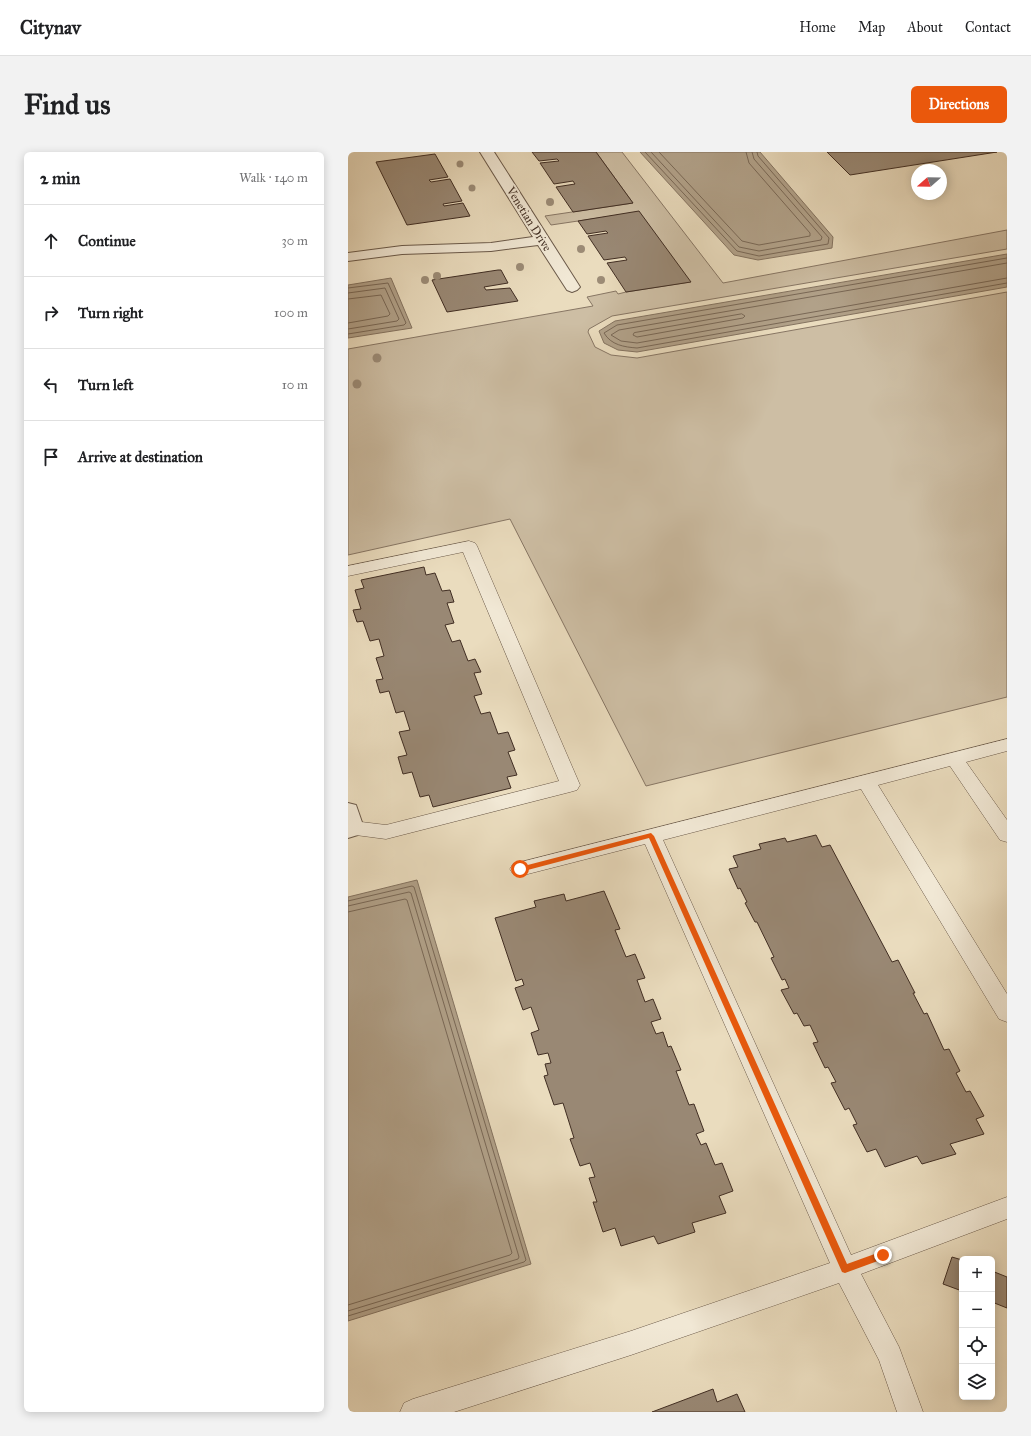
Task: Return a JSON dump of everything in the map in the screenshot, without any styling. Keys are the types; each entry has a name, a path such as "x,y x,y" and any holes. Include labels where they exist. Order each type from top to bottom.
{"street":[{"name":"Venetian Drive","path":"487,152 572,287"},
{"path":"348,257 402,250 491,247 542,240"}],"lane":[{"path":"348,571 469,546 570,785 386,832 350,823"},
{"path":"520,869 1007,744"},
{"path":"954,758 1007,835"},
{"path":"866,781 1007,1013"},
{"path":"651,836 845,1269 890,1356 910,1412"},
{"path":"413,1412 631,1343 845,1269 1007,1208"}],"shaded area":[{"path":"596,152 622,152 723,283 1007,230 1007,249 612,316 589,329 588,332 595,347 611,355 637,358 1007,292 1007,697 646,786 510,519 348,555 348,349 593,306 587,297 616,291 618,294 690,282 639,212 551,225 545,216 633,203"}],"water":[{"path":"640,152 760,152 833,237 832,248 758,260 734,255"},
{"path":"1007,254 1007,287 637,352 618,350 604,343 599,331 615,321"},
{"path":"391,278 412,328 348,338 348,285"},
{"path":"417,880 531,1264 348,1321 348,897"}],"building":[{"path":"532,152 596,152 633,203 573,212 556,187 575,184 573,181 554,184 540,163 559,161 557,159 539,161"},
{"path":"827,152 997,152 920,164 911,164 911,165 850,175"},
{"path":"435,154 448,177 429,180 431,182 450,179 462,201 443,204 444,206 463,203 470,216 407,225 376,162"},
{"path":"639,211 691,282 626,292 607,263 627,260 625,257 604,260 588,236 608,233 606,231 587,234 578,221"},
{"path":"501,270 508,283 484,287 486,290 510,288 518,301 447,312 432,280"},
{"path":"424,567 426,575 435,573 442,591 450,590 454,602 447,603 454,623 445,625 452,642 460,640 468,661 475,659 481,672 474,673 482,694 474,696 481,714 490,712 498,734 508,732 515,750 508,752 517,775 507,777 511,788 433,807 429,795 420,797 412,772 403,774 398,757 407,755 399,732 410,730 404,711 396,713 389,691 380,693 376,680 383,679 376,658 384,656 379,639 370,641 363,621 357,622 353,610 361,609 355,590 364,588 361,580"},
{"path":"816,835 822,847 830,845 892,962 898,960 924,1014 927,1013 944,1050 949,1049 960,1071 956,1073 966,1092 970,1091 984,1116 976,1119 984,1134 950,1144 956,1154 922,1164 917,1156 885,1167 876,1149 867,1152 853,1125 857,1124 849,1108 845,1110 831,1083 836,1082 828,1067 825,1068 813,1043 818,1042 810,1025 804,1026 797,1013 794,1014 781,990 789,988 785,979 782,980 771,958 774,957 757,922 755,922 745,903 747,902 740,888 738,889 729,869 738,867 733,856 761,849 759,844 785,838 787,842"},
{"path":"604,891 620,929 615,930 626,957 635,954 645,978 637,980 645,1002 653,999 661,1019 651,1022 656,1034 663,1032 668,1047 671,1046 681,1070 676,1071 689,1105 694,1104 704,1131 696,1134 701,1145 706,1143 715,1165 722,1163 733,1191 719,1196 726,1213 692,1223 695,1232 658,1244 654,1236 621,1246 615,1228 603,1232 593,1202 597,1202 589,1178 595,1177 590,1163 580,1166 570,1139 574,1138 563,1103 554,1105 544,1076 548,1075 545,1064 551,1063 548,1053 538,1055 531,1033 539,1030 531,1007 523,1010 515,988 524,985 522,979 516,981 495,918 536,907 534,901 564,894 566,901"},
{"path":"952,1257 959,1259 959,1290 943,1284"},
{"path":"995,1272 1007,1277 1007,1308 995,1303"},
{"path":"713,1389 717,1402 737,1394 745,1412 652,1412"}],"route":[{"path":"520,869 651,836 845,1269 883,1255"}]}
